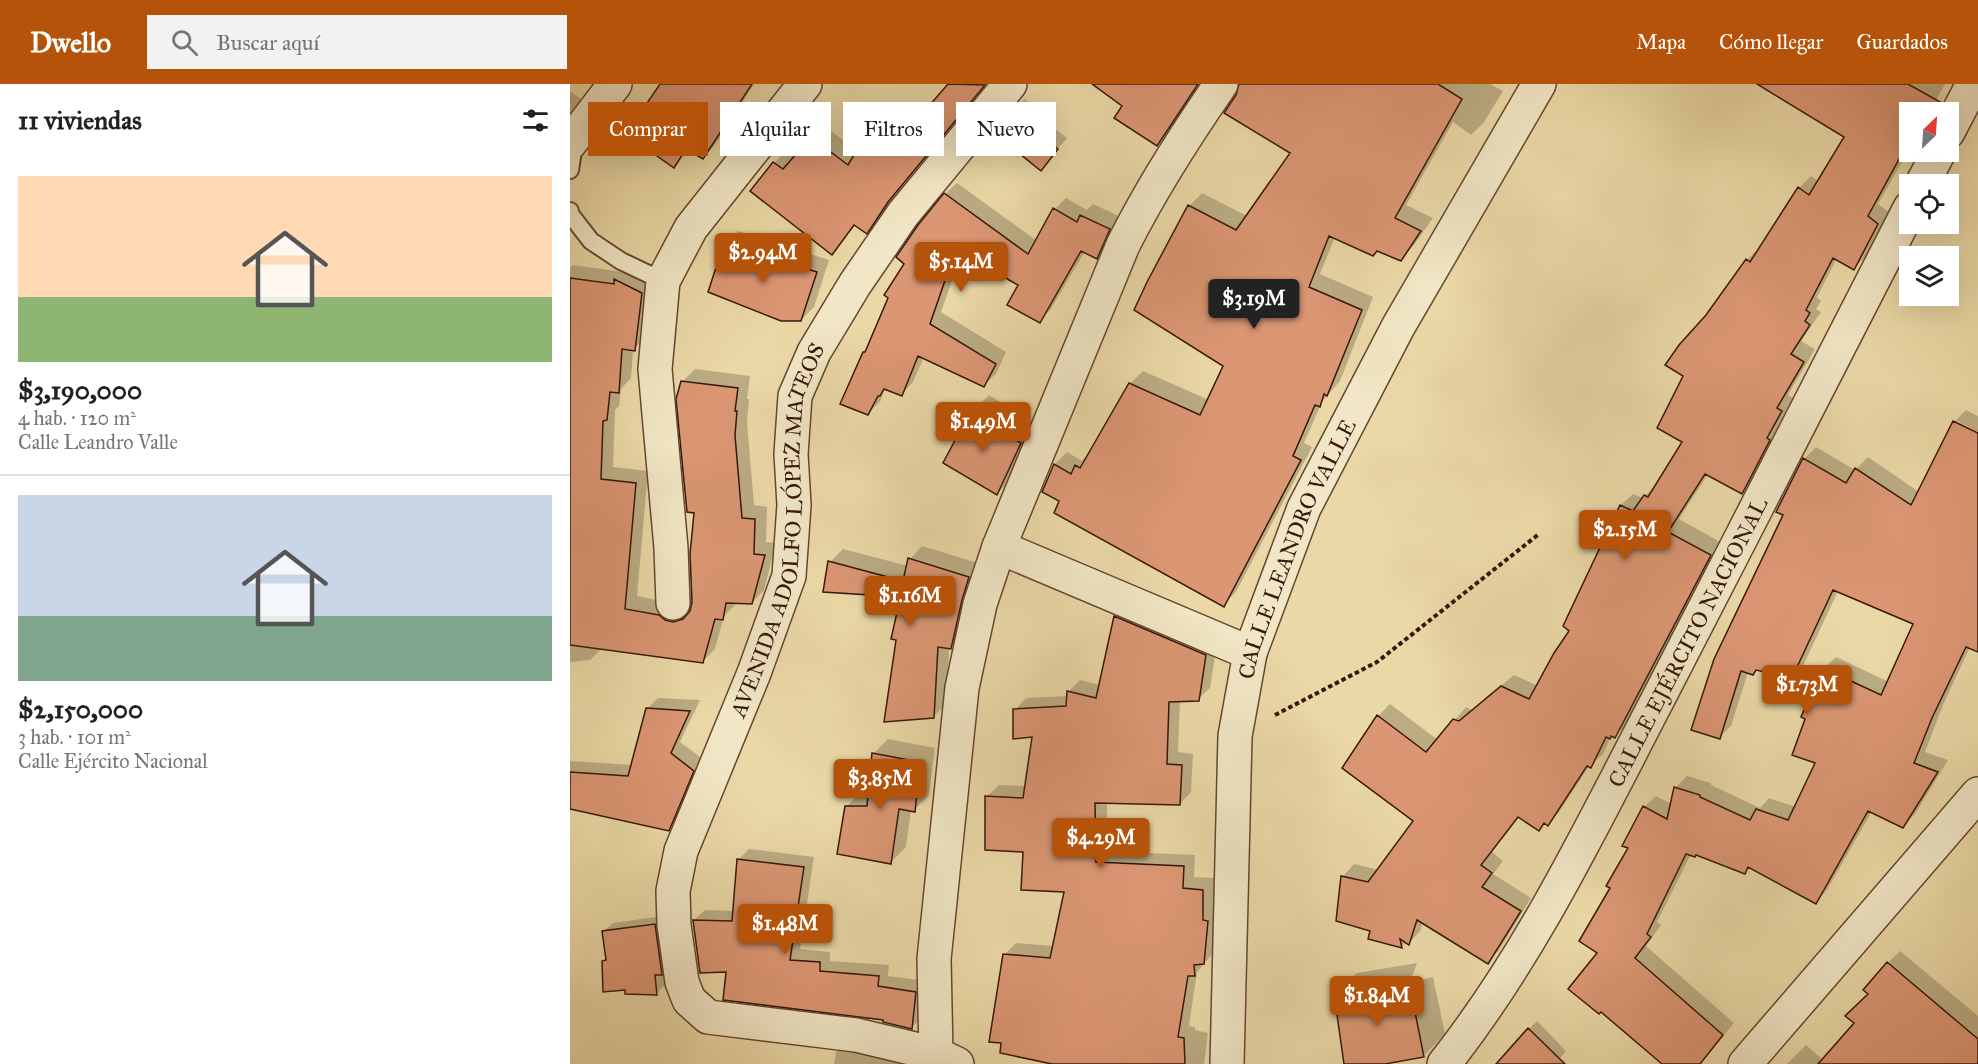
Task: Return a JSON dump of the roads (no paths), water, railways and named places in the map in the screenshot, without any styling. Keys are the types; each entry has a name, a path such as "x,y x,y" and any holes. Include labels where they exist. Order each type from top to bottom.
{"street":[{"path":"573,138 615,84"},
{"path":"673,603 671,548 655,369 663,280 691,228 806,84"},
{"name":"AVENIDA ADOLFO LÓPEZ MATEOS","path":"946,1059 856,1035 708,1017 689,1000 682,981 674,925 673,891 681,851 754,673 789,576 794,505 791,454 795,396 814,352 855,284 903,214 1010,84"},
{"path":"946,1059 934,959 962,688 981,604 999,547 1092,319 1138,216 1196,119 1221,84"},
{"name":"CALLE LEANDRO VALLE","path":"1227,1064 1235,736 1250,653 1304,508 1398,327 1539,84"},
{"path":"1959,111 1973,84"},
{"name":"CALLE EJÉRCITO NACIONAL","path":"1444,1064 1474,1026 1530,939 1584,840 1899,229"},
{"path":"999,547 1250,653"},
{"path":"1745,1064 1978,794"}],"lane":[{"path":"570,170 573,138"},
{"path":"570,211 591,241 621,261 663,280"}]}
